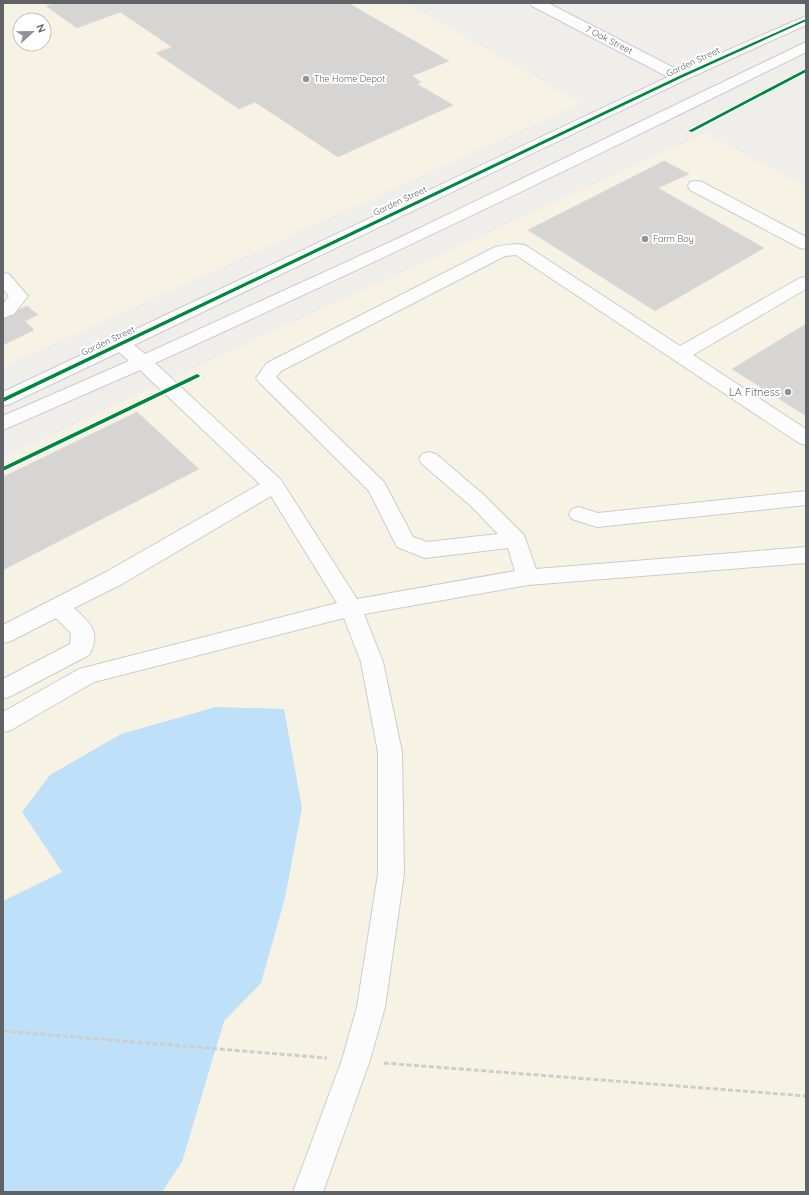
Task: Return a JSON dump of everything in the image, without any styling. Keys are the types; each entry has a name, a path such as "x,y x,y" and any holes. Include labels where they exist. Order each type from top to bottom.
{"street":[{"name":"7 Oak Street","path":"537,3 680,77"},
{"name":"Garden Street","path":"3,400 680,77 806,20"},
{"path":"3,424 143,362 616,141 806,46"},
{"path":"585,123 616,141"},
{"path":"696,186 806,244"},
{"path":"516,540 425,550 405,542 377,487 266,378 274,367 501,251 519,249 679,356 806,438"},
{"path":"3,278 18,296 8,310 3,312"},
{"path":"679,356 806,282"},
{"path":"121,344 143,362 170,389 274,485 351,608 372,662 390,752 391,874 372,1007 356,1060 308,1192"},
{"path":"429,459 478,501 516,540 528,577"},
{"path":"3,636 114,578 274,485"},
{"path":"579,514 598,520 806,498"},
{"path":"3,723 87,675 351,608 528,577 806,555"},
{"path":"3,690 81,649 83,630 58,607"}],"path":[{"path":"3,1031 806,1096"}],"shaded area":[{"path":"3,3 405,3 581,103 3,367"},
{"path":"706,133 806,188 806,1192 3,1192 3,458 222,355"}],"water":[{"path":"216,707 284,709 302,808 285,898 261,983 224,1021 182,1162 162,1192 3,1192 3,901 62,872 22,812 50,775 121,734"}],"building":[{"name":"The Home Depot","path":"55,3 348,3 449,61 412,76 421,82 417,84 453,105 338,157 255,102 239,109 156,53 172,47 120,12 77,28 46,6"},
{"name":"Farm Boy","path":"664,161 689,174 658,188 764,248 655,311 528,230"},
{"path":"27,306 38,315 25,321 34,330 3,345 3,317"},
{"name":"LA Fitness","path":"806,324 806,416 732,369"},
{"path":"137,412 199,469 3,570 3,477"}],"cycle path":[{"path":"3,400 680,77 806,20"},
{"path":"690,131 806,70"},
{"path":"3,469 197,376"}],"place":[{"name":"The Home Depot","path":"306,79"},
{"name":"Farm Boy","path":"645,239"},
{"name":"LA Fitness","path":"788,392"}]}
